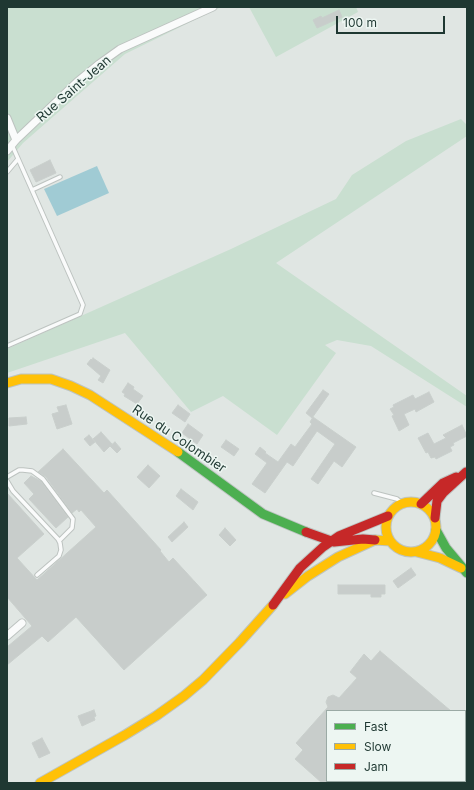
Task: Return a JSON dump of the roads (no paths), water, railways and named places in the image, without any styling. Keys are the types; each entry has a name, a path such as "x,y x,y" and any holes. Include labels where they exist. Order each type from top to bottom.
{"street":[{"name":"Rue Saint-Jean","path":"7,151 14,142 77,82 120,49 213,7"},
{"path":"7,118 14,142"},
{"name":"Rue du Colombier","path":"7,383 21,379 51,379 90,395 168,445 263,514 331,541"},
{"path":"421,504 442,483 466,471"},
{"path":"417,552 430,544 434,537 436,530 435,518 437,501 443,493 466,471"},
{"path":"435,518 432,512 421,504 415,502 402,503 396,506 388,516 385,529 390,541 395,547 402,551 417,552 440,558 465,571"},
{"path":"40,783 125,735 156,716 184,696 204,680 276,602 300,568 331,541 347,532 388,516"},
{"path":"436,530 446,548 465,571"},
{"path":"331,541 346,542 363,539 390,541"},
{"path":"276,602 308,576 338,557 375,540"},
{"path":"7,636 22,623"}],"lane":[{"path":"7,346 80,314 83,305 18,159 14,142"},
{"path":"7,172 18,159"},
{"path":"32,190 60,177"},
{"path":"7,477 19,470 23,470 36,473 42,479 73,520 72,528 59,541"},
{"path":"7,481 13,491 59,541 61,547 61,553 37,575"},
{"path":"374,493 397,499 402,503"}],"water":[{"path":"97,166 109,193 57,216 44,189"}]}
